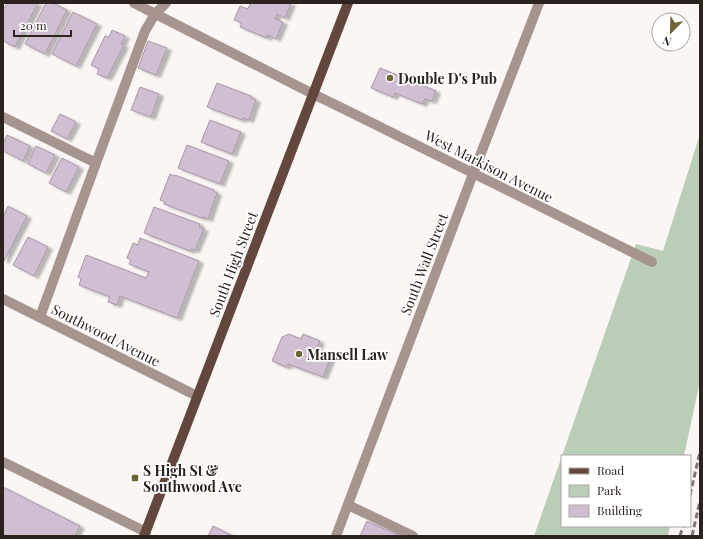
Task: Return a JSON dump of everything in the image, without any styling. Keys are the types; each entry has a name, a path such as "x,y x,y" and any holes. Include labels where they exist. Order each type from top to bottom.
{"main road":[{"name":"South High Street","path":"145,534 348,3"}],"street":[{"name":"West Markison Avenue","path":"134,3 313,94 652,262"},
{"path":"40,318 145,31 155,14 166,3"},
{"name":"South Wall Street","path":"336,536 539,3"},
{"path":"3,117 96,163"},
{"name":"Southwood Avenue","path":"3,299 197,396"},
{"path":"3,462 145,534"},
{"path":"348,505 413,536"}],"green space":[{"path":"700,134 700,381 684,455 562,455 636,244 663,251"},
{"path":"561,459 561,527 670,527 668,536 534,536"}],"building":[{"path":"7,3 38,3 15,47 3,41 3,10"},
{"path":"46,3 53,3 67,10 45,54 25,44"},
{"path":"248,3 291,3 285,18 277,14 275,19 283,22 276,39 268,35 267,38 240,27 242,23 234,20 240,6 248,9 250,4"},
{"path":"73,12 97,24 76,66 52,54"},
{"path":"112,30 125,36 121,44 124,45 107,78 97,74 99,69 91,65 105,36 109,37"},
{"path":"148,41 167,48 156,75 138,68"},
{"name":"Double D's Pub","path":"380,68 436,91 432,101 425,99 422,104 395,93 393,97 371,88"},
{"path":"217,83 251,96 251,98 256,100 249,120 243,118 242,120 207,107"},
{"path":"140,87 159,94 151,117 131,110"},
{"path":"60,114 76,122 67,139 51,131"},
{"path":"210,120 241,132 232,154 201,142"},
{"path":"7,135 30,146 23,161 3,151 3,143"},
{"path":"187,145 229,161 220,184 178,168"},
{"path":"36,146 55,155 46,173 28,164"},
{"path":"62,158 79,167 66,192 49,183"},
{"path":"170,174 214,190 213,191 217,193 208,219 164,204 165,202 160,200"},
{"path":"8,206 27,216 4,261 3,217"},
{"path":"154,207 200,224 199,227 204,229 195,250 191,249 190,251 144,233"},
{"path":"28,237 48,247 34,276 13,265"},
{"path":"140,238 199,261 177,318 120,296 117,305 108,302 110,297 79,285 81,279 78,277 86,255 146,278 149,272 129,264 131,260 127,258 133,243 138,245"},
{"name":"Mansell Law","path":"289,334 301,339 303,334 320,341 316,351 331,357 323,377 288,364 286,367 272,361 282,337"},
{"path":"3,487 80,526 75,536 3,536"},
{"path":"367,521 400,536 360,536"},
{"path":"213,526 233,536 208,536"}],"railway":[{"path":"691,491 700,452"},
{"path":"692,536 700,501"},
{"path":"680,536 683,527"}],"place":[{"name":"Double D's Pub","path":"390,78"},
{"name":"Mansell Law","path":"299,354"},
{"name":"S High St & Southwood Ave","path":"135,478"}]}
